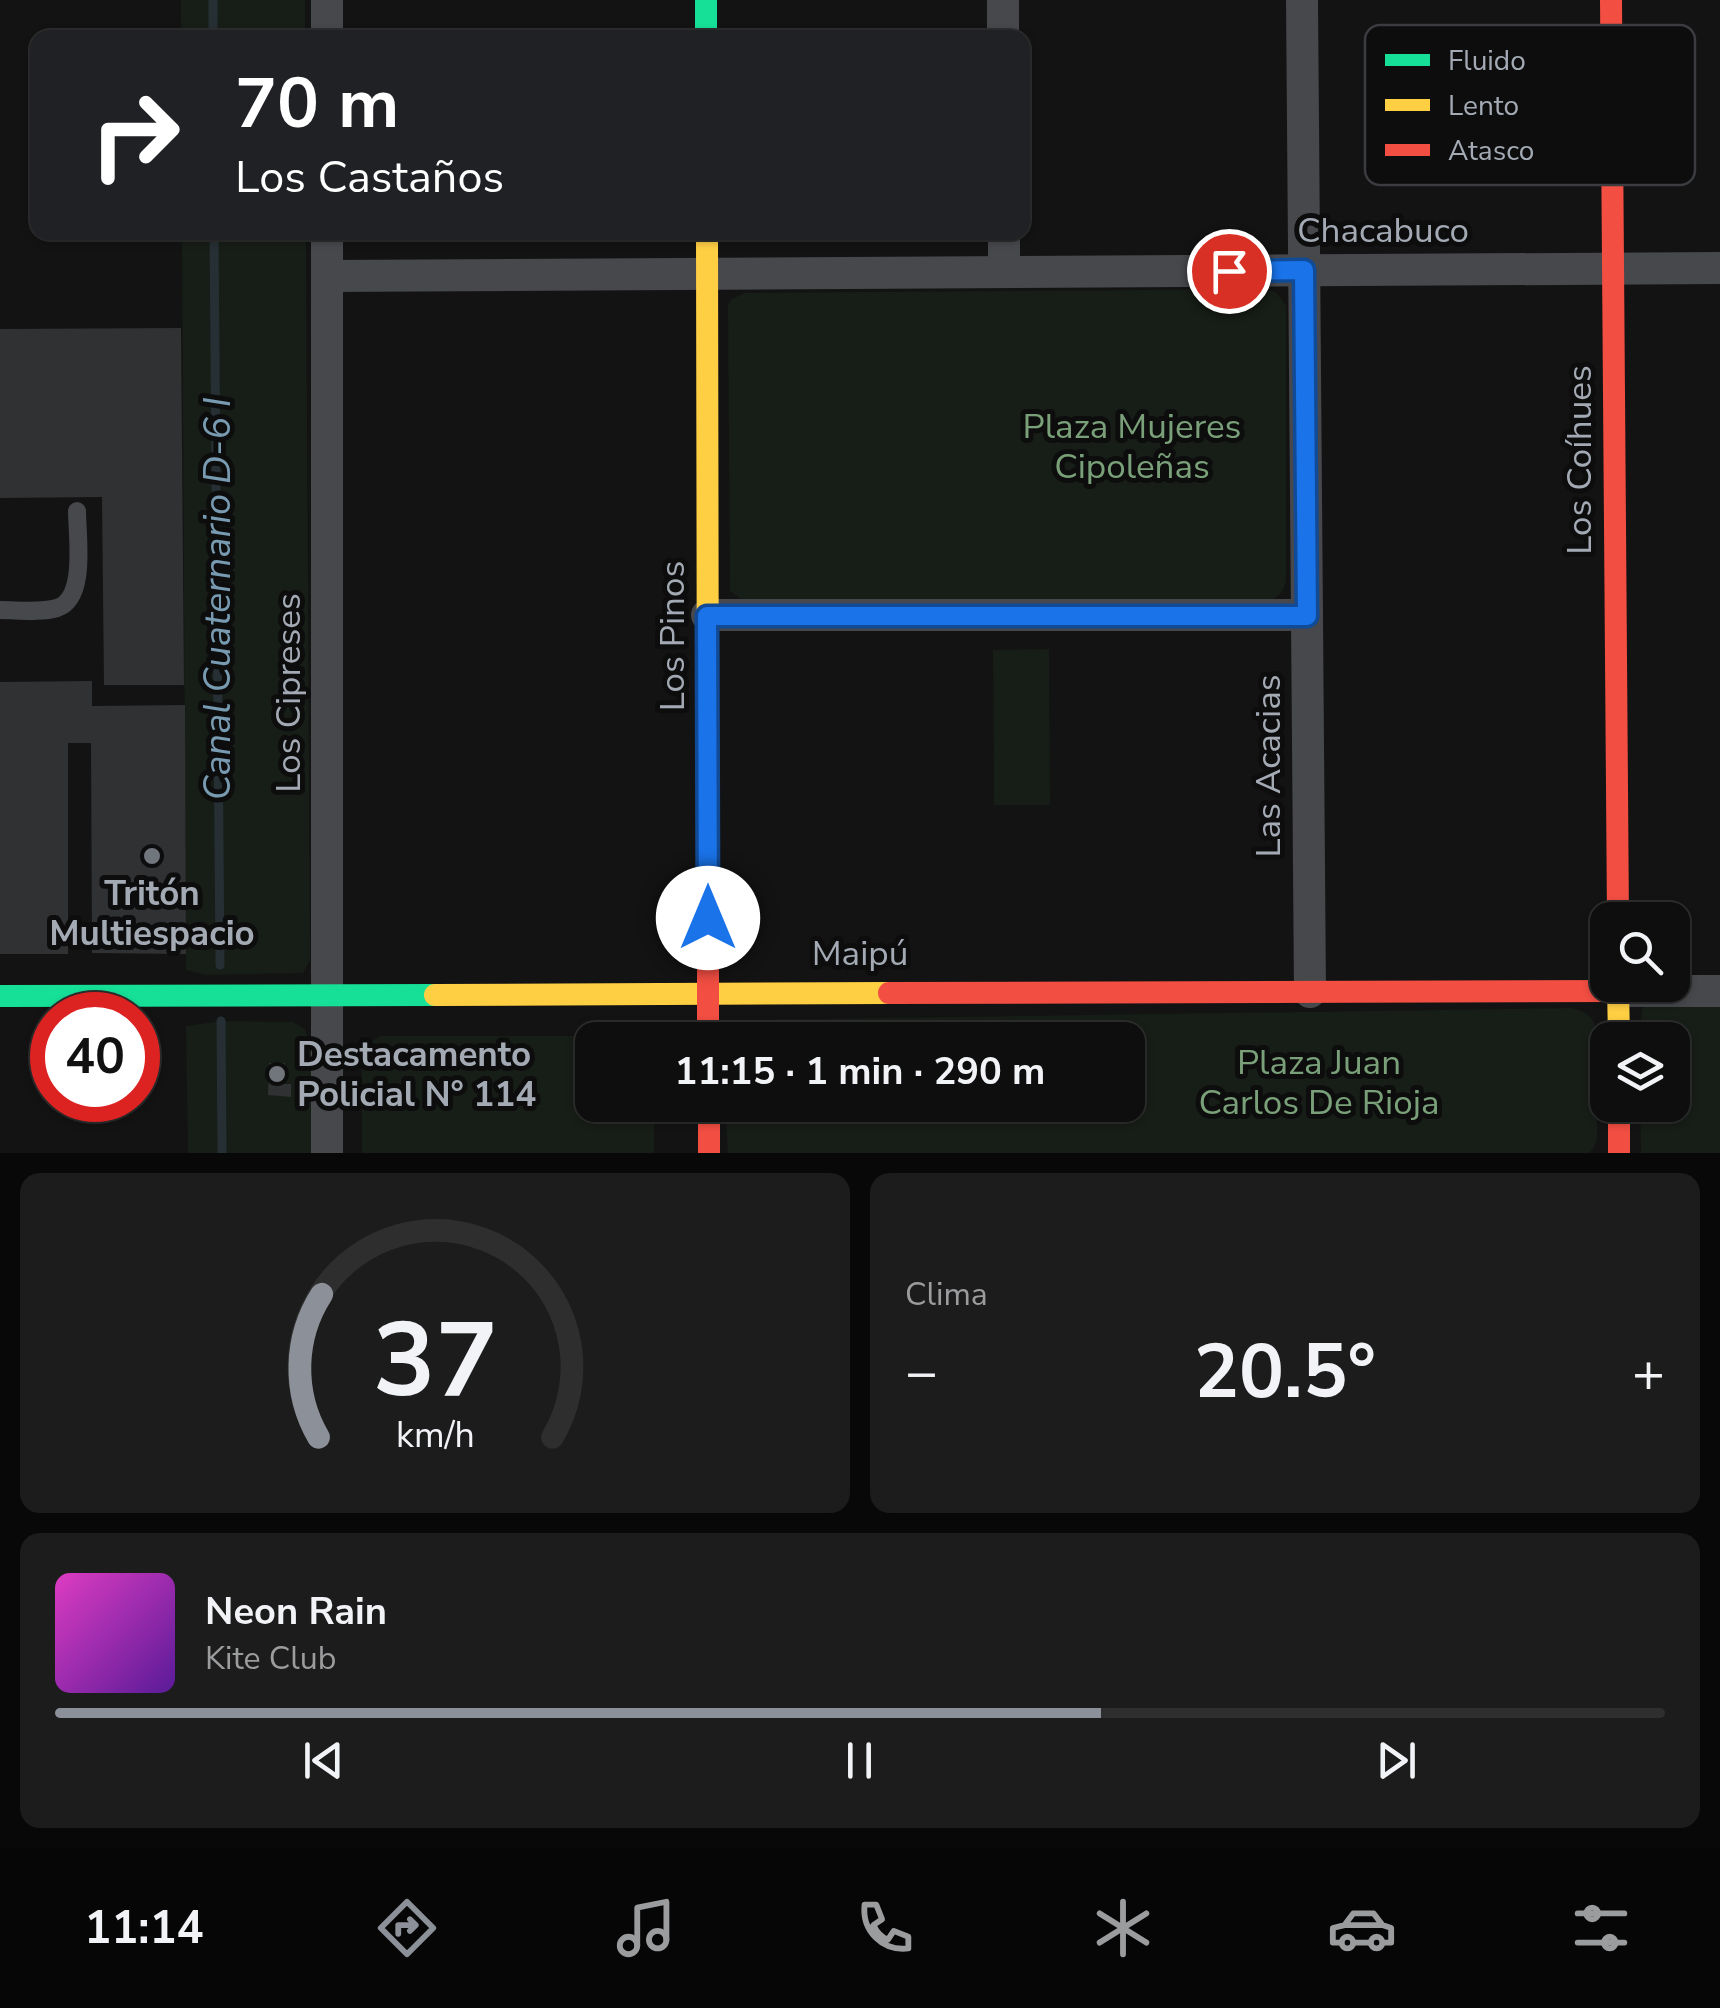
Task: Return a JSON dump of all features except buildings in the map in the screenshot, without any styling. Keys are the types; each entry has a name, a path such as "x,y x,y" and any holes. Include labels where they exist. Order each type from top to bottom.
{"street":[{"path":"327,0 327,30"},
{"path":"706,0 706,30"},
{"path":"1003,0 1003,30"},
{"name":"Las Acacias","path":"1302,0 1310,992"},
{"name":"Los Coíhues","path":"1611,0 1611,25"},
{"name":"Los Coíhues","path":"1612,185 1618,902"},
{"name":"Los Cipreses","path":"327,240 328,1153"},
{"name":"Los Pinos","path":"707,240 708,1022"},
{"path":"1004,240 1004,272"},
{"name":"Chacabuco","path":"328,276 1720,268"},
{"path":"707,616 1307,616"},
{"name":"Maipú","path":"0,996 1590,988"},
{"name":"Maipú","path":"1690,989 1720,990"},
{"path":"709,1122 710,1153"},
{"path":"1619,1122 1619,1153"}],"lane":[{"path":"0,610 52,609 61,607 72,596 77,578 78,511"}],"green space":[{"path":"181,0 305,0 305,30 181,30"},
{"path":"182,240 306,240 310,960 303,973 206,975 186,970"},
{"name":"Plaza Mujeres Cipoleñas","path":"1264,289 1276,292 1286,306 1286,579 1283,589 1271,600 741,599 730,591 728,305 732,299 745,293"},
{"path":"1049,649 1050,805 994,805 993,650"},
{"path":"1720,1002 1720,1153 1641,1153 1640,1122 1690,1122 1690,1022 1641,1022 1646,1005"},
{"name":"Plaza Juan Carlos De Rioja","path":"1572,1008 1589,1015 1594,1022 1590,1022 1590,1122 1597,1122 1597,1136 1590,1153 728,1153 726,1122 1145,1122 1145,1022 740,1022"},
{"path":"221,1021 293,1022 305,1029 311,1048 312,1153 188,1153 186,1026"},
{"path":"380,1036 575,1036 575,1122 654,1122 654,1153 362,1153 362,1048"}],"waterway":[{"name":"Canal Cuaternario D-6 I","path":"213,0 213,30"},
{"name":"Canal Cuaternario D-6 I","path":"214,240 220,965"},
{"name":"Canal Cuaternario D-6 I","path":"221,1021 222,1153"}],"traffic: fast":[{"path":"706,0 706,30"},
{"path":"0,996 435,995"}],"traffic: slow":[{"path":"707,240 708,798"},
{"path":"435,995 889,993"},
{"path":"1618,1002 1619,1022"}],"traffic: jam":[{"path":"1611,0 1611,25"},
{"path":"1612,185 1618,902"},
{"path":"708,798 708,1022"},
{"path":"889,993 1590,991"},
{"path":"709,1122 709,1153"},
{"path":"1619,1122 1619,1153"}],"place":[{"name":"Tritón Multiespacio","path":"152,856"},
{"name":"Destacamento Policial N° 114","path":"277,1074"}],"route":[{"path":"708,918 707,616 1307,616 1304,270 1229,271"}]}
